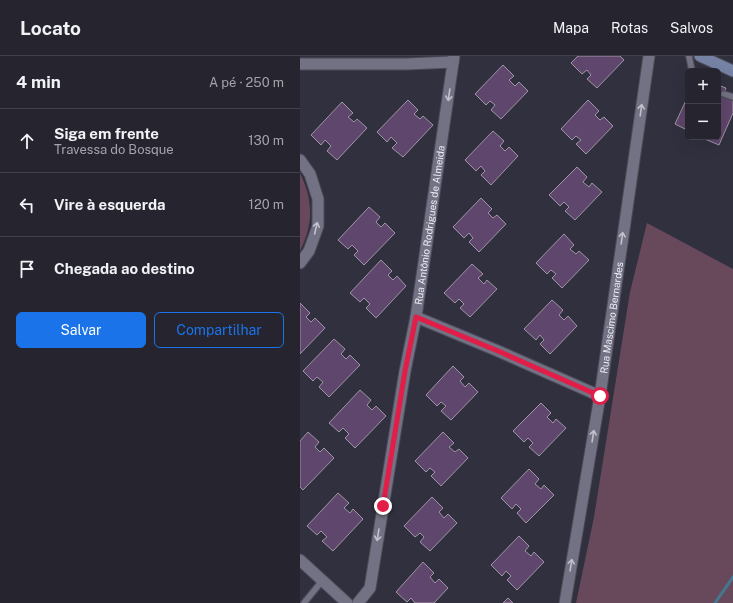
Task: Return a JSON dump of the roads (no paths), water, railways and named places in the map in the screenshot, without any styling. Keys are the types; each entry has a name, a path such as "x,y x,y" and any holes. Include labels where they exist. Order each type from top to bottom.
{"main road":[{"path":"700,56 733,71"}],"street":[{"name":"Rua Mascimo Bernardes","path":"565,603 600,396 649,56"},
{"path":"300,64 407,64 454,59"},
{"name":"Rua Antônio Rodrigues de Almeida","path":"358,603 370,588 404,379 416,317 454,59"},
{"path":"300,160 310,174 318,199 318,226 309,251 300,263"},
{"path":"416,317 600,396"},
{"path":"300,560 347,603"}],"lane":[{"path":"689,56 691,68"},
{"path":"724,94 733,98"},
{"path":"304,603 322,581"}],"waterway":[{"path":"715,603 733,577"}]}
